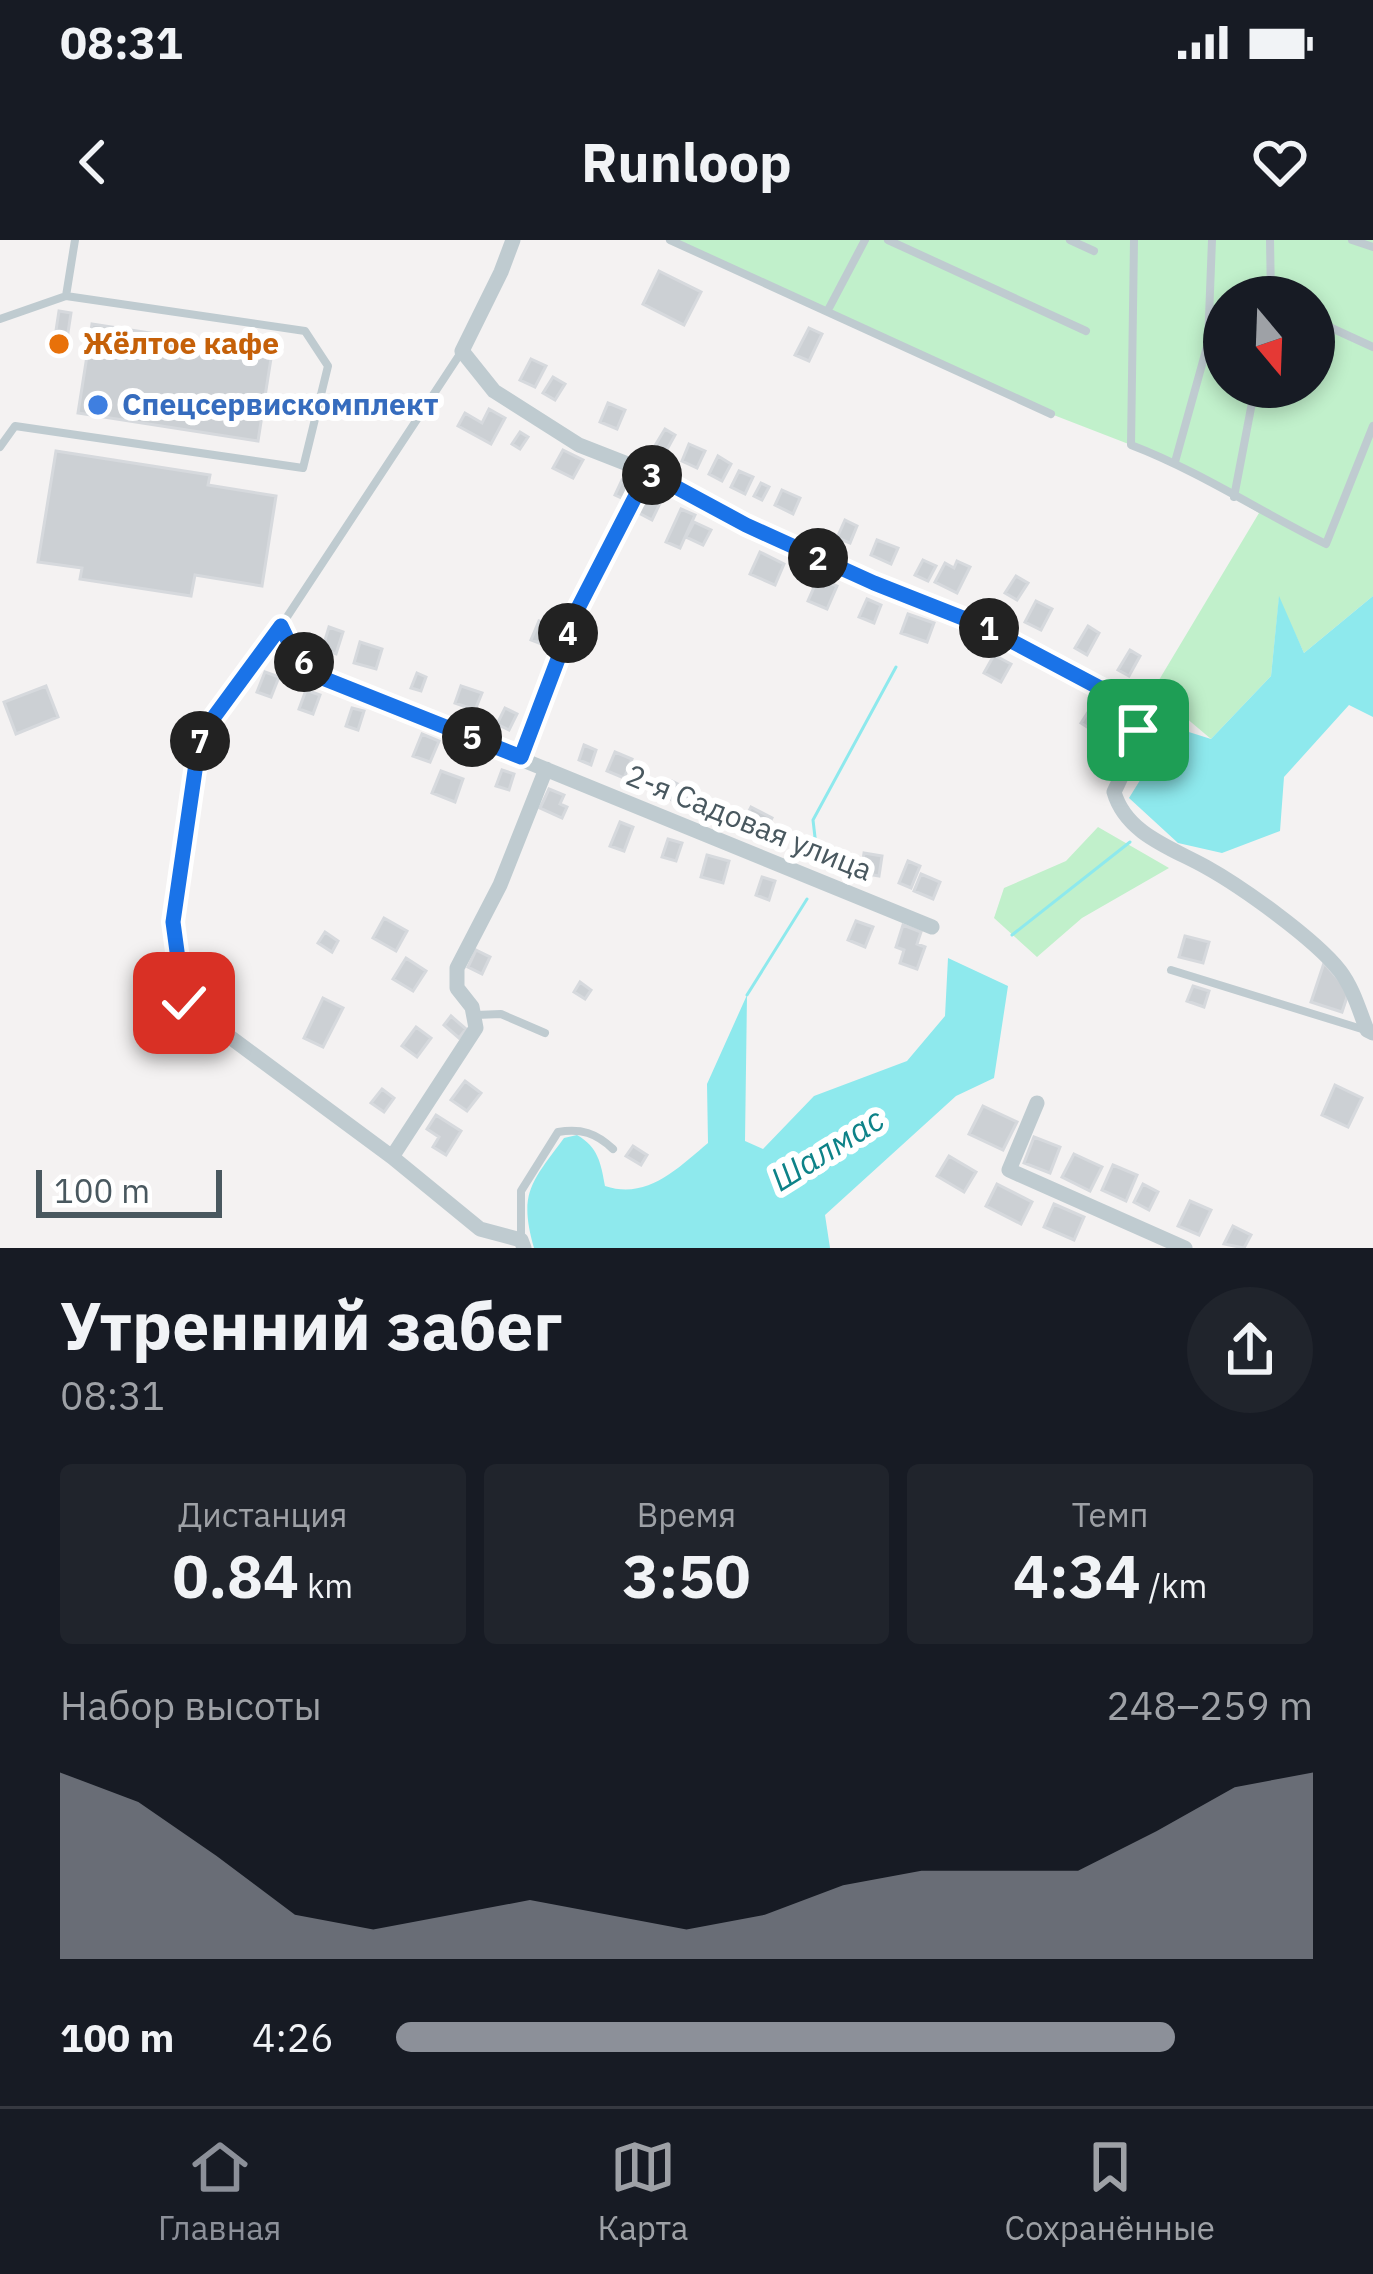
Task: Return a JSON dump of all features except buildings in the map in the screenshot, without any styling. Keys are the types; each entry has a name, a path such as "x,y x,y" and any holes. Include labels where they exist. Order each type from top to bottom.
{"street":[{"path":"513,240 462,351 485,382 513,406 579,445 648,472 810,554 983,626 1115,696 1134,716 1136,743 1114,792 1122,810 1146,835 1232,884 1323,953 1341,972 1370,1032"},
{"path":"521,757 575,614 648,472"},
{"name":"2-я Садовая улица","path":"281,626 291,647 315,675 932,927"},
{"path":"392,1157 470,1041 475,1015 458,988 457,968 500,885 546,769"},
{"path":"184,1003 392,1157 480,1229 522,1244"},
{"path":"1037,1103 1009,1170 1185,1248"}],"lane":[{"path":"66,296 75,240"},
{"path":"670,240 1052,414"},
{"path":"828,310 865,240"},
{"path":"888,240 1086,331"},
{"path":"1070,240 1094,251"},
{"path":"1135,240 1131,445 1175,462 1327,544 1373,426"},
{"path":"1175,462 1208,344 1212,240"},
{"path":"1270,240 1271,276"},
{"path":"1352,240 1373,248"},
{"path":"0,319 66,296 305,331 328,366 303,468 0,424"},
{"path":"1335,330 1373,347"},
{"path":"184,1003 173,922 200,736 281,626 462,351"},
{"path":"1234,497 1251,408"},
{"path":"0,447 15,426"},
{"path":"1134,716 1153,690"},
{"path":"1171,970 1370,1032"},
{"path":"475,1015 501,1014 545,1033"},
{"path":"522,1244 521,1192 558,1132 576,1129 600,1137 613,1149"}],"green space":[{"path":"672,240 1373,240 1373,596 1304,653 1279,599 1271,676 1211,739 1153,690 1259,513 1175,462 1051,414"},
{"path":"1098,827 1169,868 1082,918 1037,957 994,918 1004,888 1066,861"}],"water":[{"path":"1279,596 1304,653 1373,596 1373,717 1349,705 1284,777 1280,831 1222,853 1178,843 1129,798 1173,727 1211,739 1271,676"},
{"path":"948,958 1008,986 994,1078 956,1096 825,1215 830,1248 534,1248 527,1213 531,1188 564,1138 577,1135 590,1145 605,1186 620,1189 661,1179 708,1143 707,1084 747,995 745,1141 763,1149 814,1096 907,1061 945,1016"}],"waterway":[{"path":"818,863 813,820 896,667"},
{"name":"Шалмас","path":"1012,935 1130,842"},
{"path":"747,995 807,899"}],"place":[{"name":"Жёлтое кафе","path":"59,344"},
{"name":"Спецсервискомплект","path":"98,405"}],"route":[{"path":"184,1003 173,922 200,736 281,626 291,647 315,675 521,757 575,614 648,472 746,525 983,626 1115,696 1128,707 1138,730"}]}
